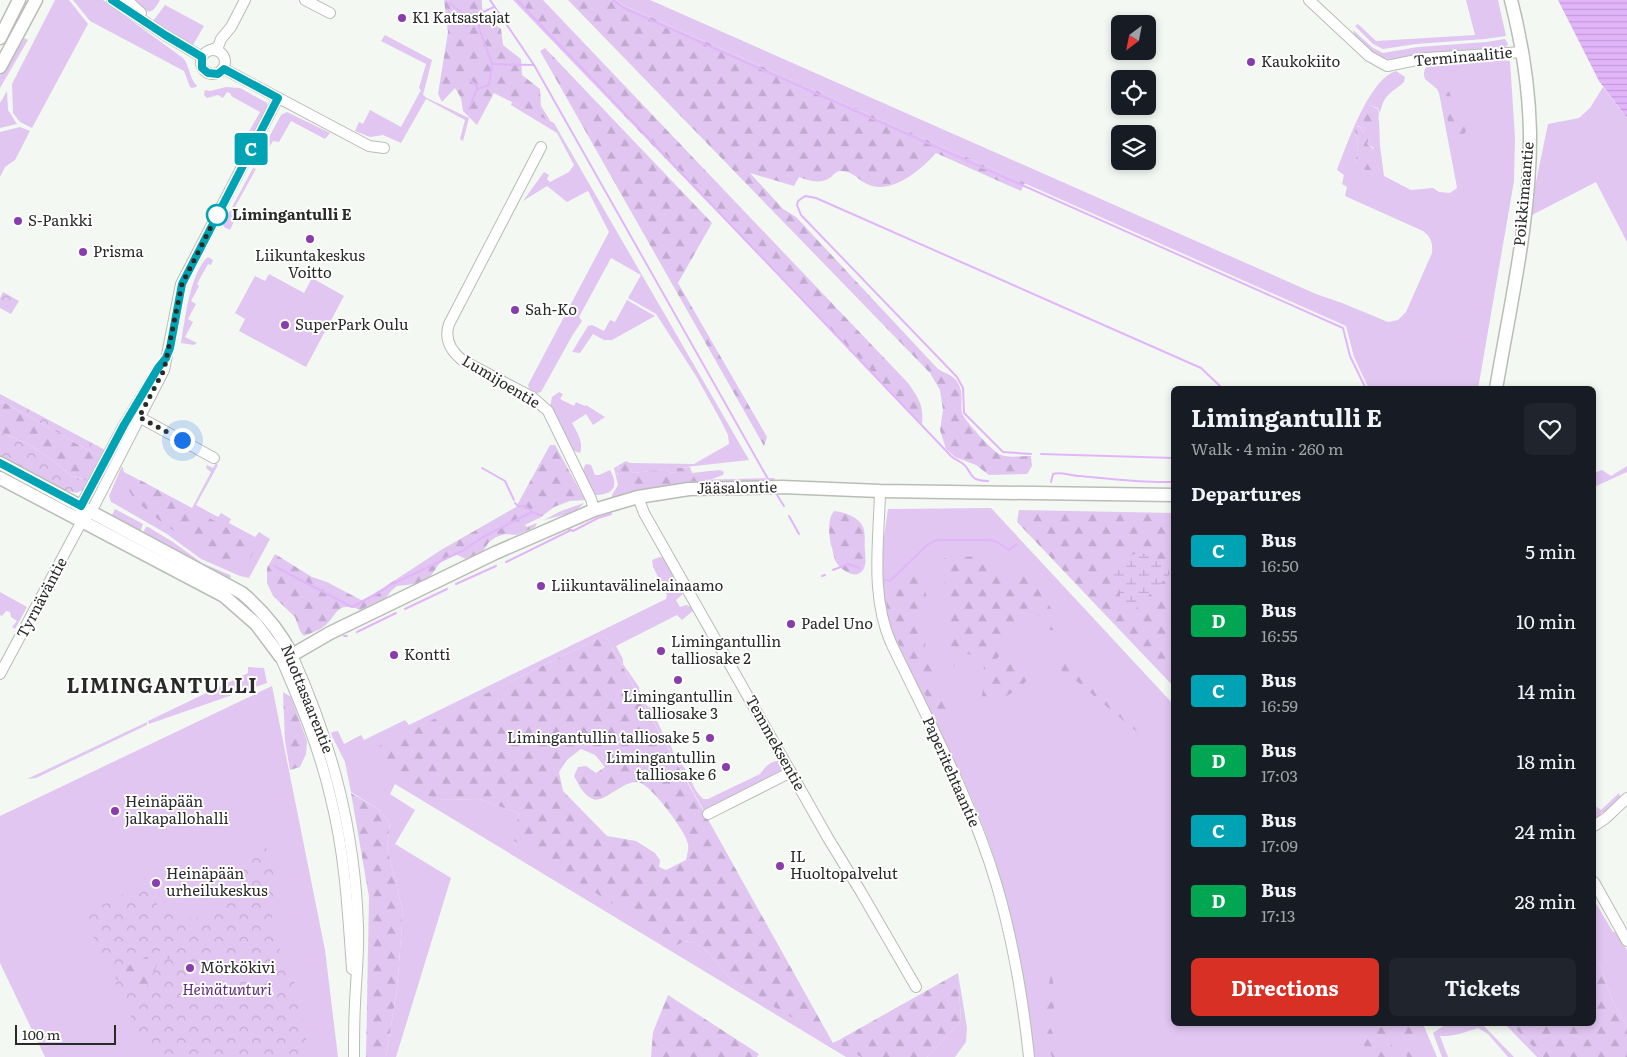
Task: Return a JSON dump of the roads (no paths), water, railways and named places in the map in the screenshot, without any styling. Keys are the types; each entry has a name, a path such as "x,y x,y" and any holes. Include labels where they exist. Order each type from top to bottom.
{"main road":[{"path":"0,38 19,0"},
{"path":"0,67 36,0"},
{"name":"Poikkimaantie","path":"1496,386 1525,215 1529,159 1528,106 1523,52 1511,0"},
{"name":"Nuottasaarentie","path":"0,463 84,513 242,593 254,603 276,628 287,653"},
{"name":"Nuottasaarentie","path":"0,478 84,513"},
{"name":"Jääsalontie","path":"287,653 495,553 594,510 638,497 689,489 742,487 1171,495"}],"street":[{"path":"112,0 177,43 202,57"},
{"path":"126,0 151,25"},
{"path":"231,26 224,69 218,74 208,73 202,68 202,57 207,51 218,47 245,0"},
{"path":"305,0 330,13"},
{"name":"Terminaalitie","path":"1309,0 1369,56 1387,66 1426,58 1523,52"},
{"path":"211,50 219,51 225,57"},
{"path":"224,69 369,146 384,148"},
{"name":"Tyrnäväntie","path":"0,674 84,513 164,370 182,284 278,98"},
{"name":"Lumijoentie","path":"541,147 449,324 447,338 454,354 462,360 532,397 548,411 591,499 594,510"},
{"name":"Tyrnäväntie","path":"84,513 124,425 166,358"},
{"path":"139,417 214,458"},
{"name":"Paperitehtaantie","path":"880,491 877,572 881,613 890,643 949,762 969,808 997,884 1008,927 1027,1034 1029,1057"},
{"name":"Temmeksentie","path":"638,497 644,513 916,987"},
{"name":"Nuottasaarentie","path":"287,653 321,727 332,759 340,787 351,842 356,884 358,929 354,1057"},
{"path":"708,814 791,772"},
{"path":"1596,825 1627,798"},
{"path":"1596,886 1627,941"},
{"path":"1612,914 1627,936"}],"waterway":[{"path":"490,0 534,65 768,479"},
{"path":"517,0 951,456 961,462 973,477 981,481 988,481"},
{"path":"613,0 624,8 1343,328 1350,356 1365,386"},
{"path":"449,3 470,18 472,22 466,27"},
{"path":"470,18 494,7"},
{"path":"477,89 489,85 492,64 479,28 478,13"},
{"path":"492,64 534,65"},
{"path":"469,109 477,89 477,86 470,80"},
{"path":"1031,454 1003,452 964,413 963,388 957,377 801,215 797,205 798,201 805,196 816,198 1201,368 1220,386"},
{"path":"1041,454 1171,458"},
{"path":"482,468 505,481 514,500"},
{"path":"1051,482 1053,474 1059,473 1150,482 1171,482"},
{"path":"777,495 784,506"},
{"path":"515,503 518,506 525,506 532,512 540,515"},
{"path":"274,566 352,607 388,586 462,551 483,537 532,512"},
{"path":"565,527 573,531 598,518 611,514"},
{"path":"789,516 799,534"},
{"path":"506,562 571,530"},
{"path":"885,580 890,581 926,546 934,541 990,540 1009,550 1017,544"},
{"path":"833,570 848,564 860,568"},
{"path":"456,584 496,566"},
{"path":"405,609 447,589"},
{"path":"357,632 396,613"}],"place":[{"name":"K1 Katsastajat","path":"402,18"},
{"name":"Kaukokiito","path":"1251,62"},
{"name":"Limingantulli E","path":"217,215"},
{"name":"S-Pankki","path":"18,221"},
{"name":"Liikuntakeskus Voitto","path":"310,239"},
{"name":"Prisma","path":"83,252"},
{"name":"Sah-Ko","path":"515,310"},
{"name":"SuperPark Oulu","path":"285,325"},
{"name":"Liikuntavälinelainaamo","path":"541,586"},
{"name":"Padel Uno","path":"791,624"},
{"name":"Limingantullin talliosake 2","path":"661,651"},
{"name":"Kontti","path":"394,655"},
{"name":"Limingantullin talliosake 3","path":"678,680"},
{"name":"Limingantullin talliosake 5","path":"710,738"},
{"name":"Limingantullin talliosake 6","path":"726,767"},
{"name":"Heinäpään jalkapallohalli","path":"115,811"},
{"name":"IL Huoltopalvelut","path":"780,866"},
{"name":"Heinäpään urheilukeskus","path":"156,883"},
{"name":"Mörkökivi","path":"190,968"}],"district":[{"name":"LIMINGANTULLI","path":"162,686"}],"park label":[{"name":"Heinätunturi","path":"227,990"}]}
